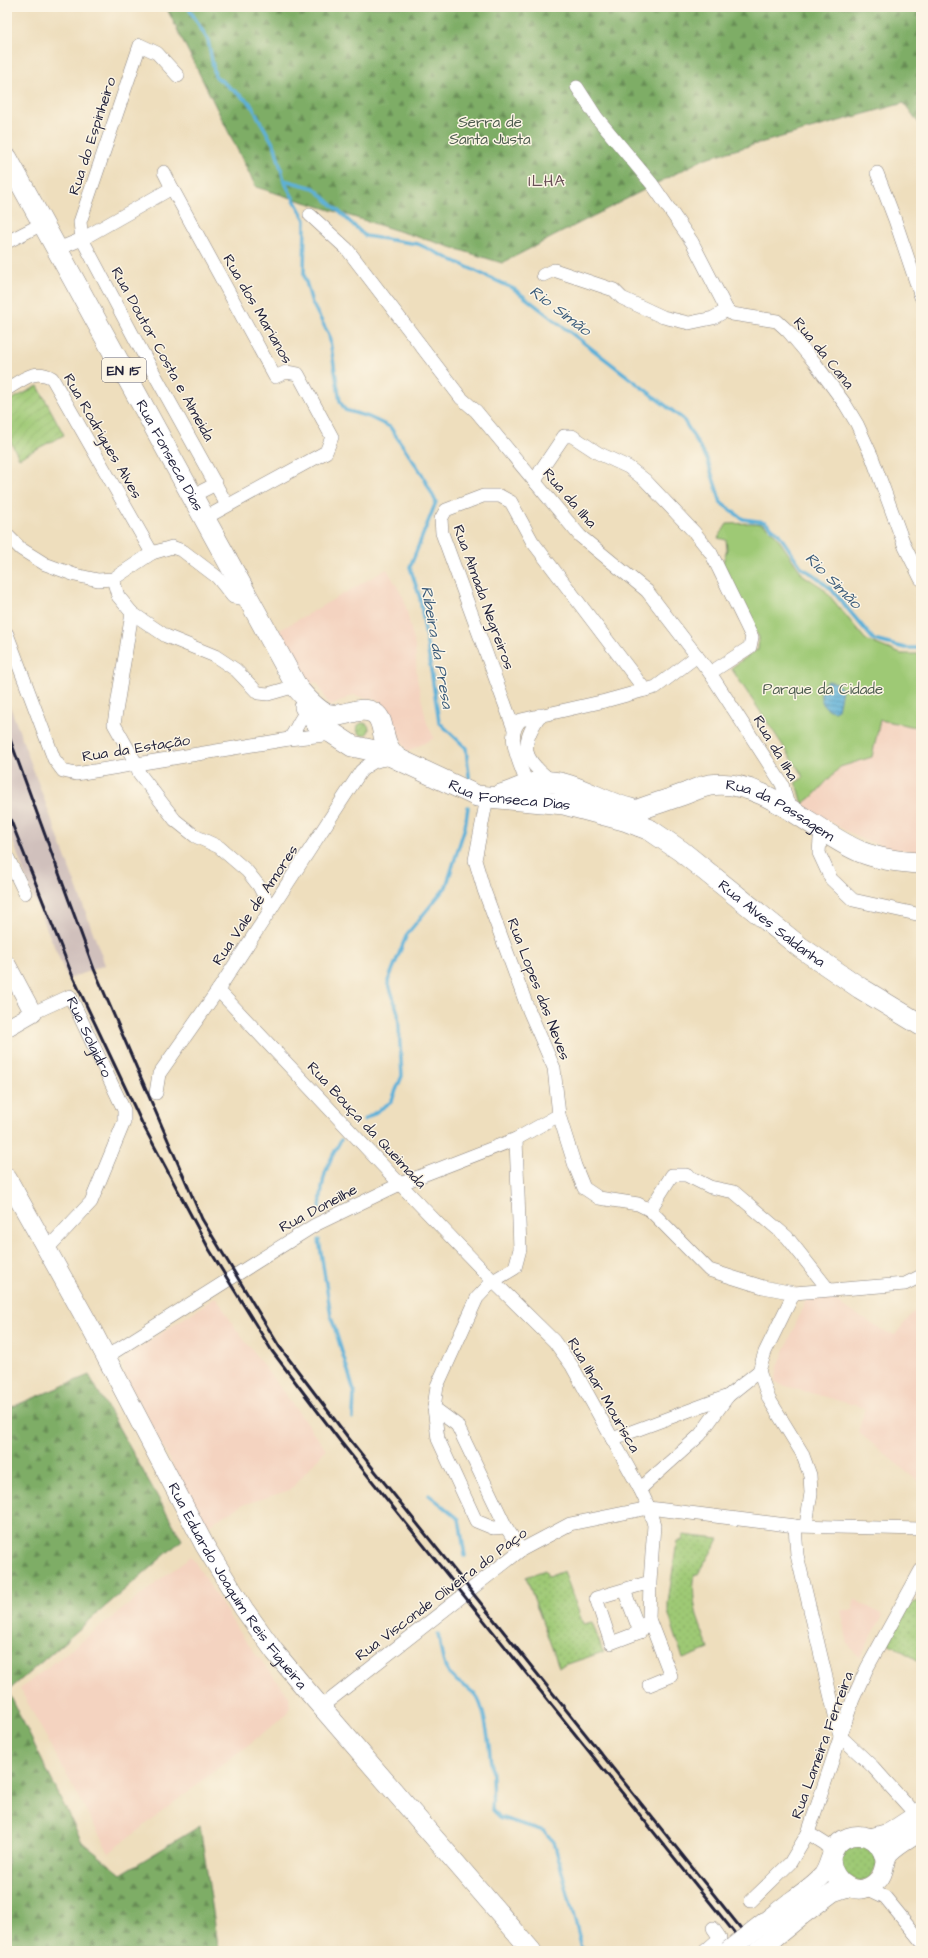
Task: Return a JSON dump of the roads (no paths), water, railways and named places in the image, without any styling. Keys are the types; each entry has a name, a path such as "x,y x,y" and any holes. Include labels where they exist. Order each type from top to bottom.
{"main road":[{"name":"Rua Fonseca Dias","path":"7,158 205,518 248,599 301,705 321,710 359,742 388,749 400,760 468,793 487,798 564,804 634,819"},
{"path":"487,798 527,785 552,782 565,784 620,806 634,819"},
{"path":"527,785 538,794 564,804"},
{"name":"Rua da Passagem","path":"634,819 710,785 743,788 758,792 789,809 824,832 861,852 881,859 921,863"},
{"name":"Rua Alves Saldanha","path":"634,819 681,851 800,947 860,988 921,1025"},
{"name":"Rua Eduardo Joaquim Reis Figueira","path":"7,1178 48,1248 205,1546 244,1609 266,1640 321,1707 532,1951"},
{"path":"871,1838 889,1833 919,1819"},
{"path":"728,1951 796,1909 833,1892 870,1878 890,1852 919,1819"},
{"path":"758,1951 796,1909 821,1877 828,1868 835,1851 846,1838 854,1835 863,1835 871,1838 883,1851 870,1878"},
{"path":"835,1851 831,1867 834,1875 840,1882 870,1878"}],"street":[{"name":"Rua do Espinheiro","path":"82,239 80,222 140,44 157,53 178,76"},
{"path":"542,274 554,270 614,290 622,298 663,317 689,323 714,318 727,310 692,242 652,184 597,118 577,87"},
{"name":"Rua dos Marianos","path":"164,172 275,377 286,372 298,374 332,437 326,452 227,504 205,518"},
{"path":"877,173 895,220 921,297"},
{"path":"58,249 82,239 172,188"},
{"name":"Rua da Ilha","path":"310,215 347,249 461,398 476,411 580,536 647,591 710,673 782,784 789,809"},
{"path":"7,242 44,223"},
{"name":"Rua Doutor Costa e Almeida","path":"82,239 135,339 227,504"},
{"name":"Rua da Cana","path":"727,310 732,314 776,321 788,331 815,363 857,424 872,457 905,547 919,570"},
{"name":"Rua Rodrigues Alves","path":"7,389 33,374 44,374 52,378 152,553"},
{"path":"535,482 540,470 564,436 572,436 598,453 628,467 645,480 695,533 710,553 752,637 750,647 710,673"},
{"path":"192,496 216,484"},
{"name":"Rua Almada Negreiros","path":"527,785 514,744 514,729 442,534 441,519 446,510 483,496 500,496 511,502 532,541 645,690"},
{"path":"7,535 21,549 45,564 75,576 98,580 113,579 152,553 172,547 183,551 218,577 232,597 248,599"},
{"path":"113,579 118,596 132,613 166,636 215,656 236,670 258,693 268,694 301,705"},
{"path":"132,613 114,724 137,765 139,774 175,820 195,836 219,847 246,871 259,886 271,909"},
{"name":"Rua da Estação","path":"7,634 54,760 63,771 76,774 307,736 359,742"},
{"path":"514,729 521,720 656,687 697,656"},
{"path":"301,705 302,733 307,736"},
{"path":"289,738 301,705"},
{"path":"540,716 530,731 526,747 530,760 536,769 552,782"},
{"path":"359,742 380,759 400,760"},
{"name":"Rua Vale de Amores","path":"156,1093 159,1074 218,990 271,909 359,742"},
{"name":"Rua Lopes das Neves","path":"487,798 475,860 484,890 526,1006 554,1068 559,1115 575,1166 584,1188 599,1198 638,1204 650,1210 710,1270 763,1287 794,1293 828,1289 905,1284 921,1276"},
{"path":"824,832 820,839 819,853 831,879 853,900 921,915"},
{"path":"7,856 25,893"},
{"path":"7,964 33,1013 7,1028"},
{"name":"Rua Bouça da Queimada","path":"218,990 493,1281"},
{"name":"Rua Solgidro","path":"33,1013 70,996 124,1110 124,1122 91,1202 48,1248"},
{"name":"Rua Doneilhe","path":"106,1357 315,1224 400,1184 516,1140 559,1115"},
{"path":"506,1527 493,1528 476,1521 438,1439 434,1408 437,1386 477,1298 493,1281 515,1268 520,1249 516,1140"},
{"path":"650,1210 672,1175 686,1175 710,1186 734,1192 787,1237 828,1289"},
{"name":"Rua Ilhar Mourisca","path":"493,1281 554,1341 572,1366 649,1508 654,1525 649,1619"},
{"path":"640,1489 700,1435 728,1396 759,1371 765,1352 794,1293"},
{"path":"759,1371 769,1399 802,1453 810,1475 811,1493 800,1525 797,1555 840,1736 874,1767 919,1819"},
{"path":"612,1439 728,1396"},
{"path":"434,1408 457,1425 506,1527 521,1550"},
{"name":"Rua Visconde Oliveira do Paço","path":"321,1707 521,1550 570,1524 649,1508 800,1525 921,1529"},
{"name":"Rua Lameira Ferreira","path":"751,1901 790,1863 814,1836 840,1736 853,1699 921,1570"},
{"path":"649,1619 640,1632 611,1643 596,1598 650,1582"},
{"path":"624,1590 640,1632"},
{"path":"649,1619 671,1676 649,1685"},
{"path":"814,1836 835,1851"},
{"path":"870,1878 879,1893 891,1903 921,1941"},
{"path":"705,1951 720,1938 713,1928"}],"water":[{"path":"828,681 837,683 842,690 838,709 834,711 825,707 821,699 822,689"}],"waterway":[{"name":"Rio Simão","path":"188,7 208,40 215,76 250,103 275,147 284,180 314,188 365,236 418,244 514,289 683,419 707,459 721,503 743,519 765,522 778,533 802,568 814,575 831,589 874,640 905,648 921,648"},
{"name":"Ribeira da Presa","path":"284,181 305,220 304,275 312,303 329,335 340,401 345,410 369,417 390,427 422,474 436,502 410,567 420,598 439,722 466,748 470,785"},
{"name":"Ribeira da Presa","path":"364,1120 391,1102 402,1076 398,1013 388,981 407,934 446,887 465,827 468,807"},
{"name":"Ribeira da Presa","path":"320,1209 325,1173 341,1140"},
{"name":"Ribeira da Presa","path":"319,1240 331,1316 354,1391 353,1418"},
{"name":"Ribeira da Presa","path":"429,1495 459,1519 465,1556"},
{"name":"Ribeira da Presa","path":"438,1634 446,1668 455,1680 475,1695 483,1710 491,1761 493,1790 492,1810 499,1817 544,1831 554,1842 583,1951"}],"railway":[{"path":"7,731 94,969 202,1219 279,1346 347,1436 759,1951"},
{"path":"7,811 73,977 142,1123 209,1249 272,1351 340,1441 749,1951"}],"district":[{"name":"ILHA","path":"547,180"}],"park label":[{"name":"Serra de Santa Justa","path":"490,130"},
{"name":"Parque da Cidade","path":"823,689"}]}
